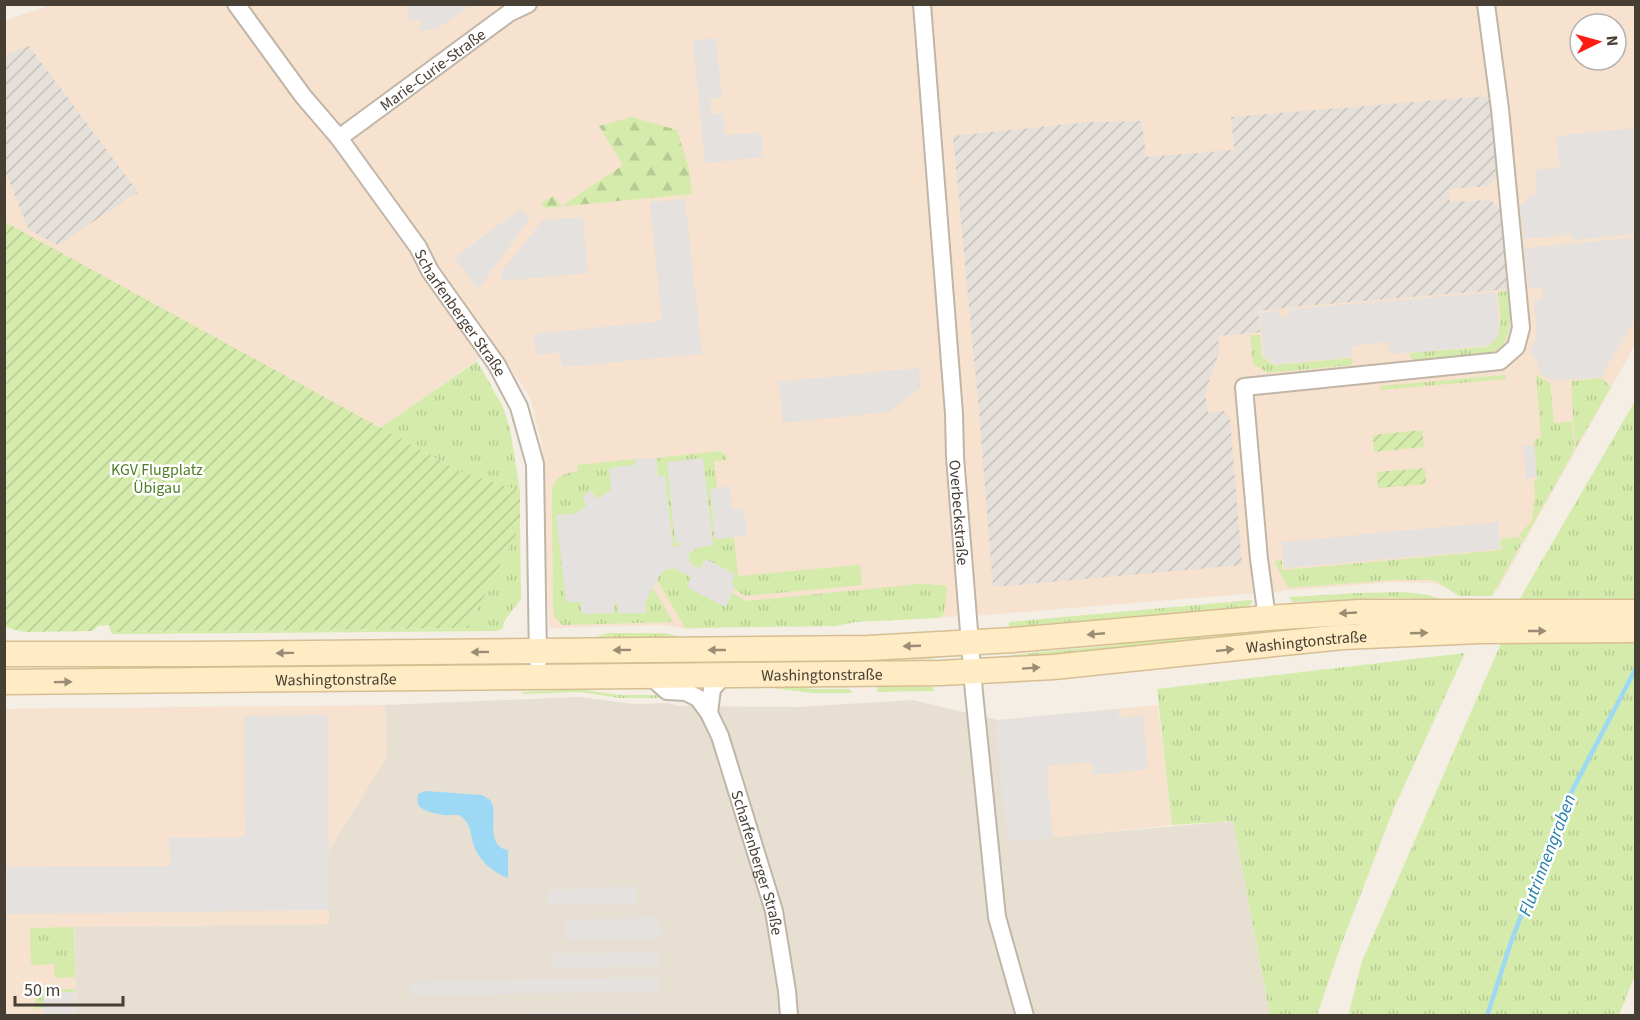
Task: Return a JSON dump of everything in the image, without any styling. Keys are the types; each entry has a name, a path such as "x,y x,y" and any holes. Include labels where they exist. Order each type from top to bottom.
{"main road":[{"name":"Washingtonstraße","path":"4,654 868,648 970,643 1360,612 1635,630"},
{"name":"Washingtonstraße","path":"4,682 879,675 973,672 1138,659 1484,621 1635,612"}],"street":[{"name":"Scharfenberger Straße","path":"236,4 303,96 339,138 418,247 430,271 497,365 519,407 535,464 539,677"},
{"name":"Marie-Curie-Straße","path":"339,138 509,13 528,4"},
{"name":"Overbeckstraße","path":"922,4 970,643 997,917 1025,1016"},
{"path":"1267,618 1259,560 1244,387 1500,361 1516,347 1521,328 1500,109 1486,4"},
{"path":"710,713 712,689 723,676"},
{"name":"Scharfenberger Straße","path":"651,677 667,691 686,692 698,698 710,713 720,736 774,911 789,1016"}],"shaded area":[{"path":"407,4 471,5 437,29 421,31 419,20 409,21"},
{"path":"50,5 1635,5 1635,345 1497,591 1457,591 1433,583 1393,582 985,615 686,629 664,625 549,628 542,445 530,397 496,347 380,428 5,223 5,21"},
{"path":"716,38 722,98 710,99 711,114 723,113 725,135 761,133 763,157 705,163 693,40"},
{"path":"29,46 138,192 58,245 29,230 5,171 5,55"},
{"path":"1490,96 1497,175 1490,186 1449,189 1450,202 1490,200 1501,210 1509,289 1258,311 1260,332 1218,336 1219,352 1205,393 1208,413 1224,411 1230,418 1242,565 993,587 953,136 1089,122 1142,121 1146,157 1234,150 1231,117"},
{"path":"1635,128 1635,234 1573,240 1572,234 1524,239 1520,206 1529,196 1537,194 1535,170 1560,167 1556,136"},
{"path":"685,199 702,354 562,367 560,352 536,355 534,334 662,321 650,202"},
{"path":"521,209 529,219 478,290 455,257"},
{"path":"583,217 588,273 502,281 501,272 543,220"},
{"path":"1635,238 1635,318 1601,377 1551,381 1540,373 1536,359 1530,352 1537,337 1534,300 1541,300 1544,293 1540,287 1529,288 1524,248"},
{"path":"1496,292 1499,329 1497,337 1486,346 1390,354 1388,342 1352,346 1352,357 1275,364 1264,357 1259,313 1277,311 1284,318 1289,315 1290,309"},
{"path":"919,368 920,388 888,412 783,423 779,382"},
{"path":"1534,445 1537,477 1526,478 1523,446"},
{"path":"656,458 658,476 665,476 673,548 682,543 675,543 667,462 703,458 713,545 695,548 689,553 688,559 691,565 699,569 706,559 735,574 731,584 735,586 726,607 687,587 691,577 674,568 661,573 646,601 646,613 618,613 618,602 615,602 614,613 582,614 581,602 566,602 556,515 574,514 587,506 582,497 591,490 597,499 611,490 609,468 635,465 635,459"},
{"path":"730,486 732,510 744,509 747,536 715,539 710,489"},
{"path":"1498,522 1500,549 1284,568 1281,542"},
{"path":"579,697 633,704 668,703 678,706 798,707 912,700 998,720 996,733 1053,837 1233,821 1270,1015 76,1015 74,927 329,924 328,852 387,756 385,705"},
{"path":"385,705 387,756 328,852 329,924 75,927 76,1015 5,1015 4,709"},
{"path":"1158,705 1172,825 1009,842 996,732 998,720"},
{"path":"1118,709 1119,718 1143,715 1148,769 1093,775 1092,762 1048,766 1049,779 1047,779 1053,837 1009,842 996,732 998,720"},
{"path":"328,715 329,910 5,914 5,867 170,866 169,838 245,837 244,716"},
{"path":"636,886 636,904 548,905 548,890"},
{"path":"657,917 662,938 565,940 565,920"},
{"path":"659,952 659,966 553,968 553,954"},
{"path":"659,977 659,991 411,996 411,982"},
{"path":"43,992 75,992 76,1015 44,1015"},
{"path":"530,1012 639,1012 639,1015 530,1016"}],"green space":[{"path":"632,117 677,130 689,169 692,194 545,208 541,203 553,196 562,206 623,165 599,126"},
{"name":"KGV Flugplatz Übigau","path":"5,222 459,471 520,491 520,526 468,628 111,632 109,625 98,626 93,631 24,632 5,627"},
{"path":"1508,291 1510,328 1503,344 1497,350 1487,354 1413,361 1409,353 1486,347 1493,342 1497,337 1500,323 1498,292"},
{"path":"1250,335 1260,335 1262,357 1274,365 1352,358 1352,365 1268,373 1253,364"},
{"path":"477,361 503,407 510,429 520,491 459,471 380,428"},
{"path":"1505,375 1506,379 1381,390 1380,386"},
{"path":"1536,375 1550,383 1554,423 1572,421 1574,451 1524,540 1518,536 1532,521 1534,481 1537,480 1534,439 1541,438"},
{"path":"1601,378 1611,387 1575,449 1571,381"},
{"path":"1635,401 1636,973 1619,1015 1348,1016 1362,961 1523,593"},
{"path":"1422,430 1424,447 1374,452 1373,435"},
{"path":"720,451 726,455 727,460 714,461 717,488 710,490 715,539 734,537 738,576 860,565 862,585 746,596 733,589 731,584 735,574 709,571 692,564 688,559 689,553 701,546 713,545 703,458 675,543 684,543 673,548 665,476 658,477 656,458"},
{"path":"635,459 635,465 611,490 597,499 591,490 588,505 574,514 566,602 581,601 582,613 614,613 614,602 645,613 645,601 653,588 673,622 563,625 555,618 553,611 553,486 560,476 578,471 577,465"},
{"path":"1425,468 1426,484 1378,488 1377,472"},
{"path":"520,526 521,599 505,620 502,629 496,631 112,634 111,632 468,628"},
{"path":"1517,537 1523,541 1492,596 1459,596 1434,580 1393,580 1288,588 1274,561 1282,560 1284,570 1501,550 1501,539"},
{"path":"674,568 692,577 687,587 726,607 732,593 746,601 930,583 944,585 947,588 944,613 939,618 856,622 835,626 685,628 657,580 664,571"},
{"path":"1405,592 1427,595 1456,604 1421,599 1388,598 1292,602 1289,597 1359,593"},
{"path":"1252,600 1247,607 1009,627 1009,622"},
{"path":"1482,619 1012,662 1012,655 1116,645 1193,633 1346,620"},
{"path":"608,633 665,633 682,637 860,635 821,642 596,637"},
{"path":"932,653 933,659 761,662 695,668 682,658"},
{"path":"1465,653 1394,808 1341,945 1317,1015 1270,1015 1233,821 1172,825 1157,689"},
{"path":"491,659 491,664 380,665 338,671 5,675 4,669 82,669 123,664"},
{"path":"737,683 812,689 849,689 853,693 812,693 737,687"},
{"path":"877,687 934,687 934,691 877,692"},
{"path":"579,689 620,695 671,695 671,698 620,698 580,692 523,694 522,692"},
{"path":"74,927 75,977 55,978 54,964 31,965 30,928"},
{"path":"35,989 75,989 75,992 44,992 44,1008 35,1009"}],"water":[{"path":"426,791 482,795 490,800 494,812 496,842 500,847 508,850 508,878 491,869 482,860 475,849 465,819 458,815 433,813 420,806 418,794"}],"waterway":[{"name":"Flutrinnengraben","path":"1487,1016 1511,942 1560,814 1636,668"}]}
